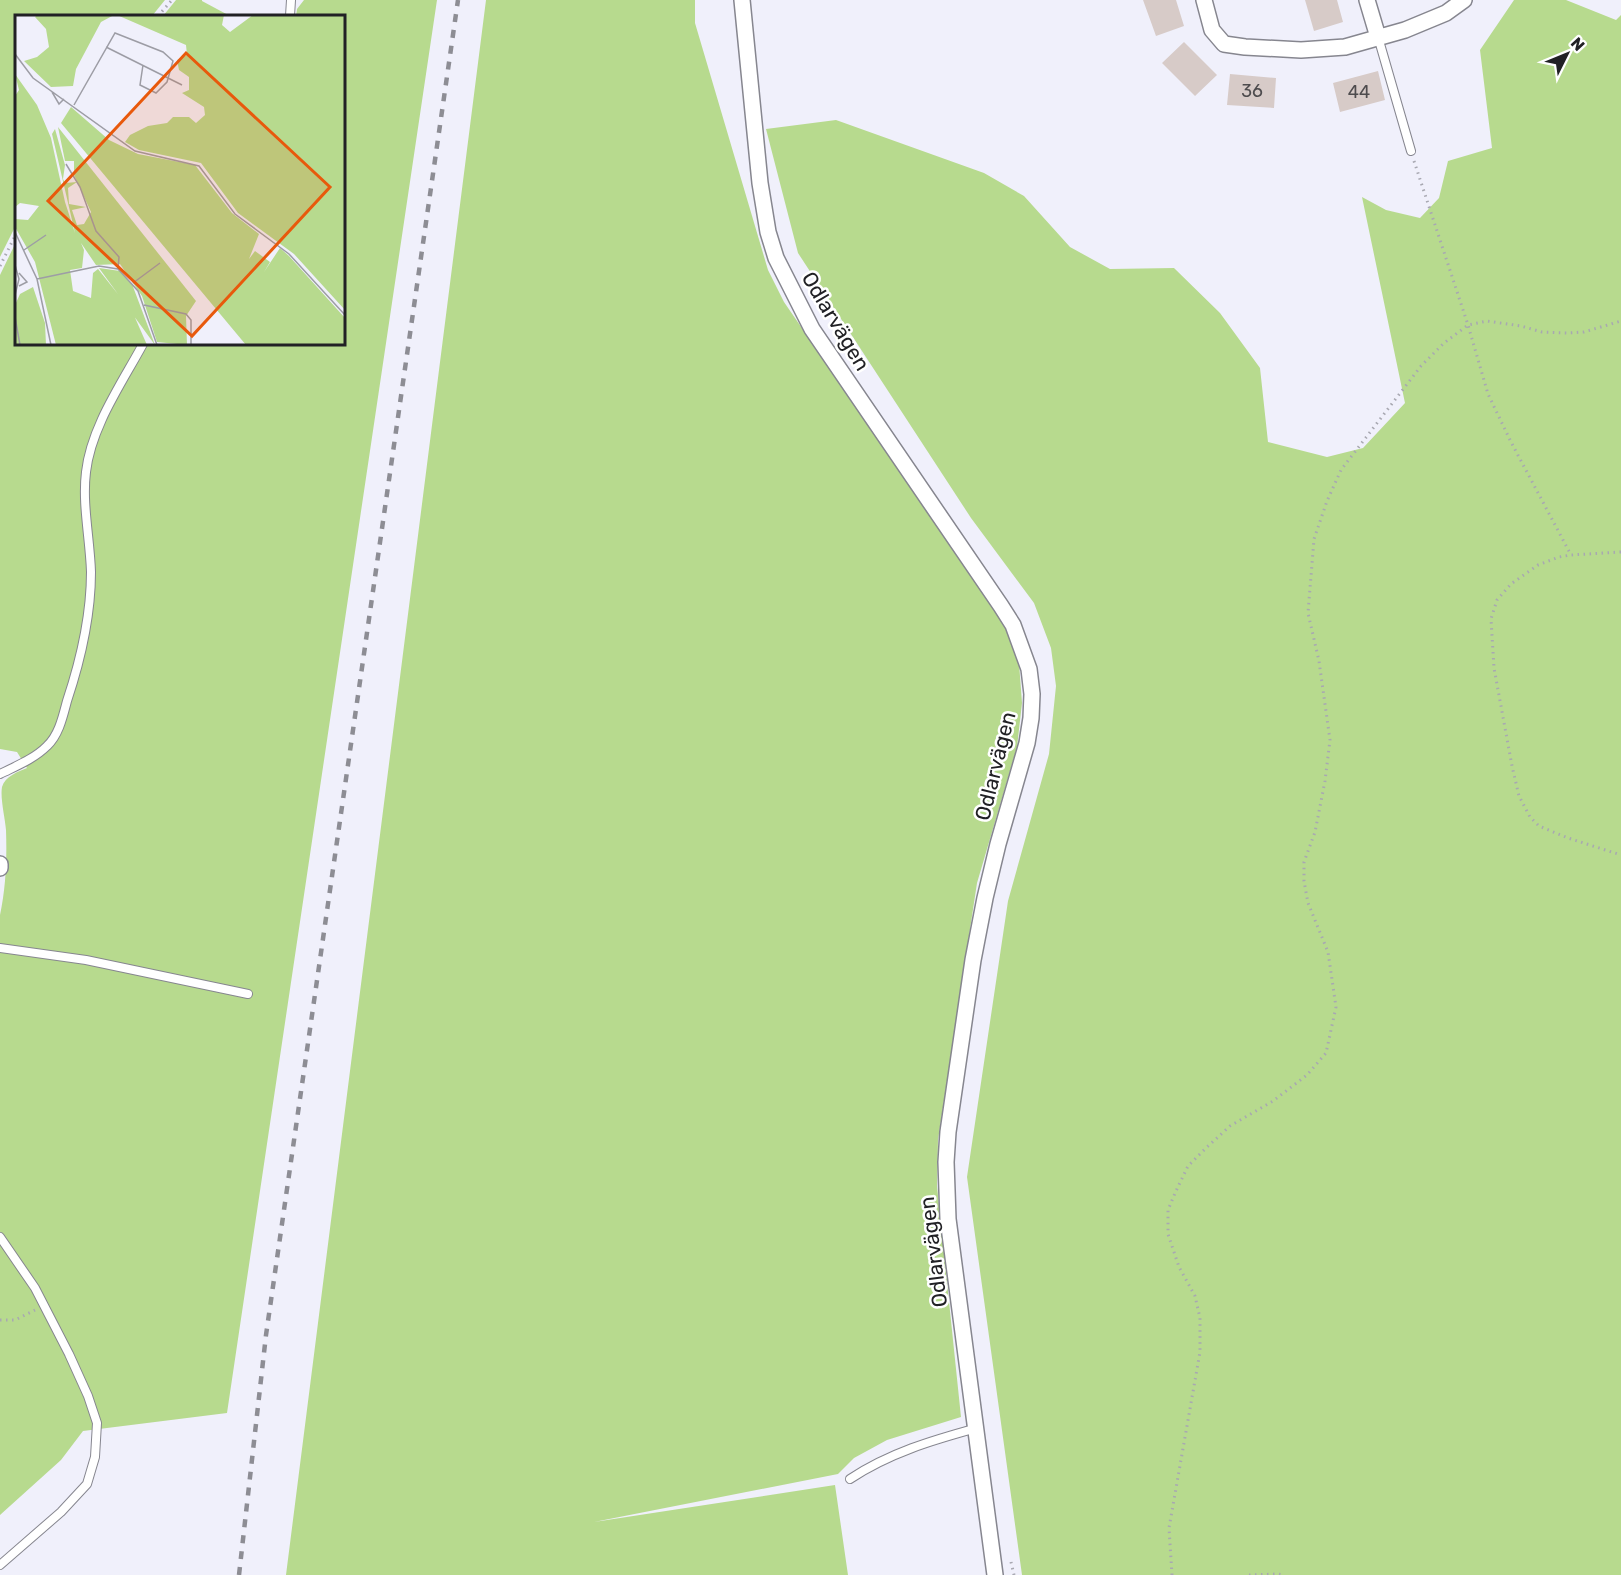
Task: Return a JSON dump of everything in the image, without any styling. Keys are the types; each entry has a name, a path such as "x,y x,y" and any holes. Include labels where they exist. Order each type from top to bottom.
{"street":[{"name":"Odlarvägen","path":"741,0 760,183 768,232 776,258 812,329 1013,625 1029,669 1032,694 1027,743 985,898 973,960 947,1142 948,1219 995,1575"},
{"path":"1204,0 1212,30 1224,44 1300,50 1345,47 1405,30 1446,13 1464,0"},
{"path":"1367,0 1378,38"}],"lane":[{"path":"290,15 291,0"},
{"path":"1378,38 1410,151"},
{"path":"0,774 48,746 55,736 62,717 80,661 90,605 91,572 85,498 86,472 91,446 100,423 142,345"},
{"path":"0,948 86,960 248,994"},
{"path":"0,1237 44,1305 69,1354 97,1423 95,1457 87,1484 62,1512 0,1565"},
{"path":"850,1479 870,1465 925,1443 976,1428"}],"path":[{"path":"160,15 172,0"},
{"path":"1410,151 1468,325 1488,394 1570,555"},
{"path":"0,266 15,236"},
{"path":"1172,1575 1169,1528 1200,1352 1200,1318 1195,1296 1179,1267 1168,1234 1168,1210 1188,1166 1206,1148 1230,1126 1273,1101 1307,1076 1326,1053 1336,1007 1328,952 1308,903 1304,881 1304,862 1315,832 1330,740 1319,661 1308,613 1314,539 1327,501 1341,470 1421,366 1444,343 1468,325 1487,321 1542,332 1567,333 1584,332 1621,321"},
{"path":"1621,552 1570,555 1538,565 1511,584 1497,600 1491,619 1494,668 1519,796 1530,817 1539,826 1621,855"},
{"path":"0,1320 15,1320 44,1305"},
{"path":"1010,1553 1014,1575"},
{"path":"1249,1575 1283,1575"}],"green space":[{"path":"0,0 165,0 153,15 15,15 15,227 0,257"},
{"path":"176,0 202,0 228,15 164,15"},
{"path":"304,0 437,0 227,1413 83,1431 61,1460 0,1515 0,915 5,883 6,851 2,787 9,777 27,768 17,752 0,749 0,275 15,244 15,345 345,345 345,15 296,15 297,9"},
{"path":"486,0 695,0 695,23 768,270 784,302 1005,624 1019,663 1022,703 1017,747 977,883 938,1140 937,1186 961,1417 887,1440 854,1458 838,1474 594,1522 835,1485 848,1575 286,1575"},
{"path":"1514,0 1566,0 1616,20 1621,15 1621,1575 1022,1575 967,1177 1008,901 1049,754 1056,686 1051,648 1034,603 971,518 798,253 766,129 836,120 984,173 1024,196 1070,247 1110,269 1174,268 1220,313 1260,368 1268,442 1327,457 1363,448 1405,403 1362,197 1386,210 1420,218 1439,198 1448,161 1492,148 1480,50"}],"building":[{"path":"1143,0 1176,0 1184,26 1156,36"},
{"path":"1305,0 1337,0 1343,22 1314,31"},
{"path":"1184,42 1217,75 1195,96 1162,63"},
{"path":"1378,71 1385,100 1340,112 1333,83"},
{"path":"1230,74 1276,78 1274,108 1227,105"}],"railway":[{"path":"239,1575 266,1335 458,0"}]}
